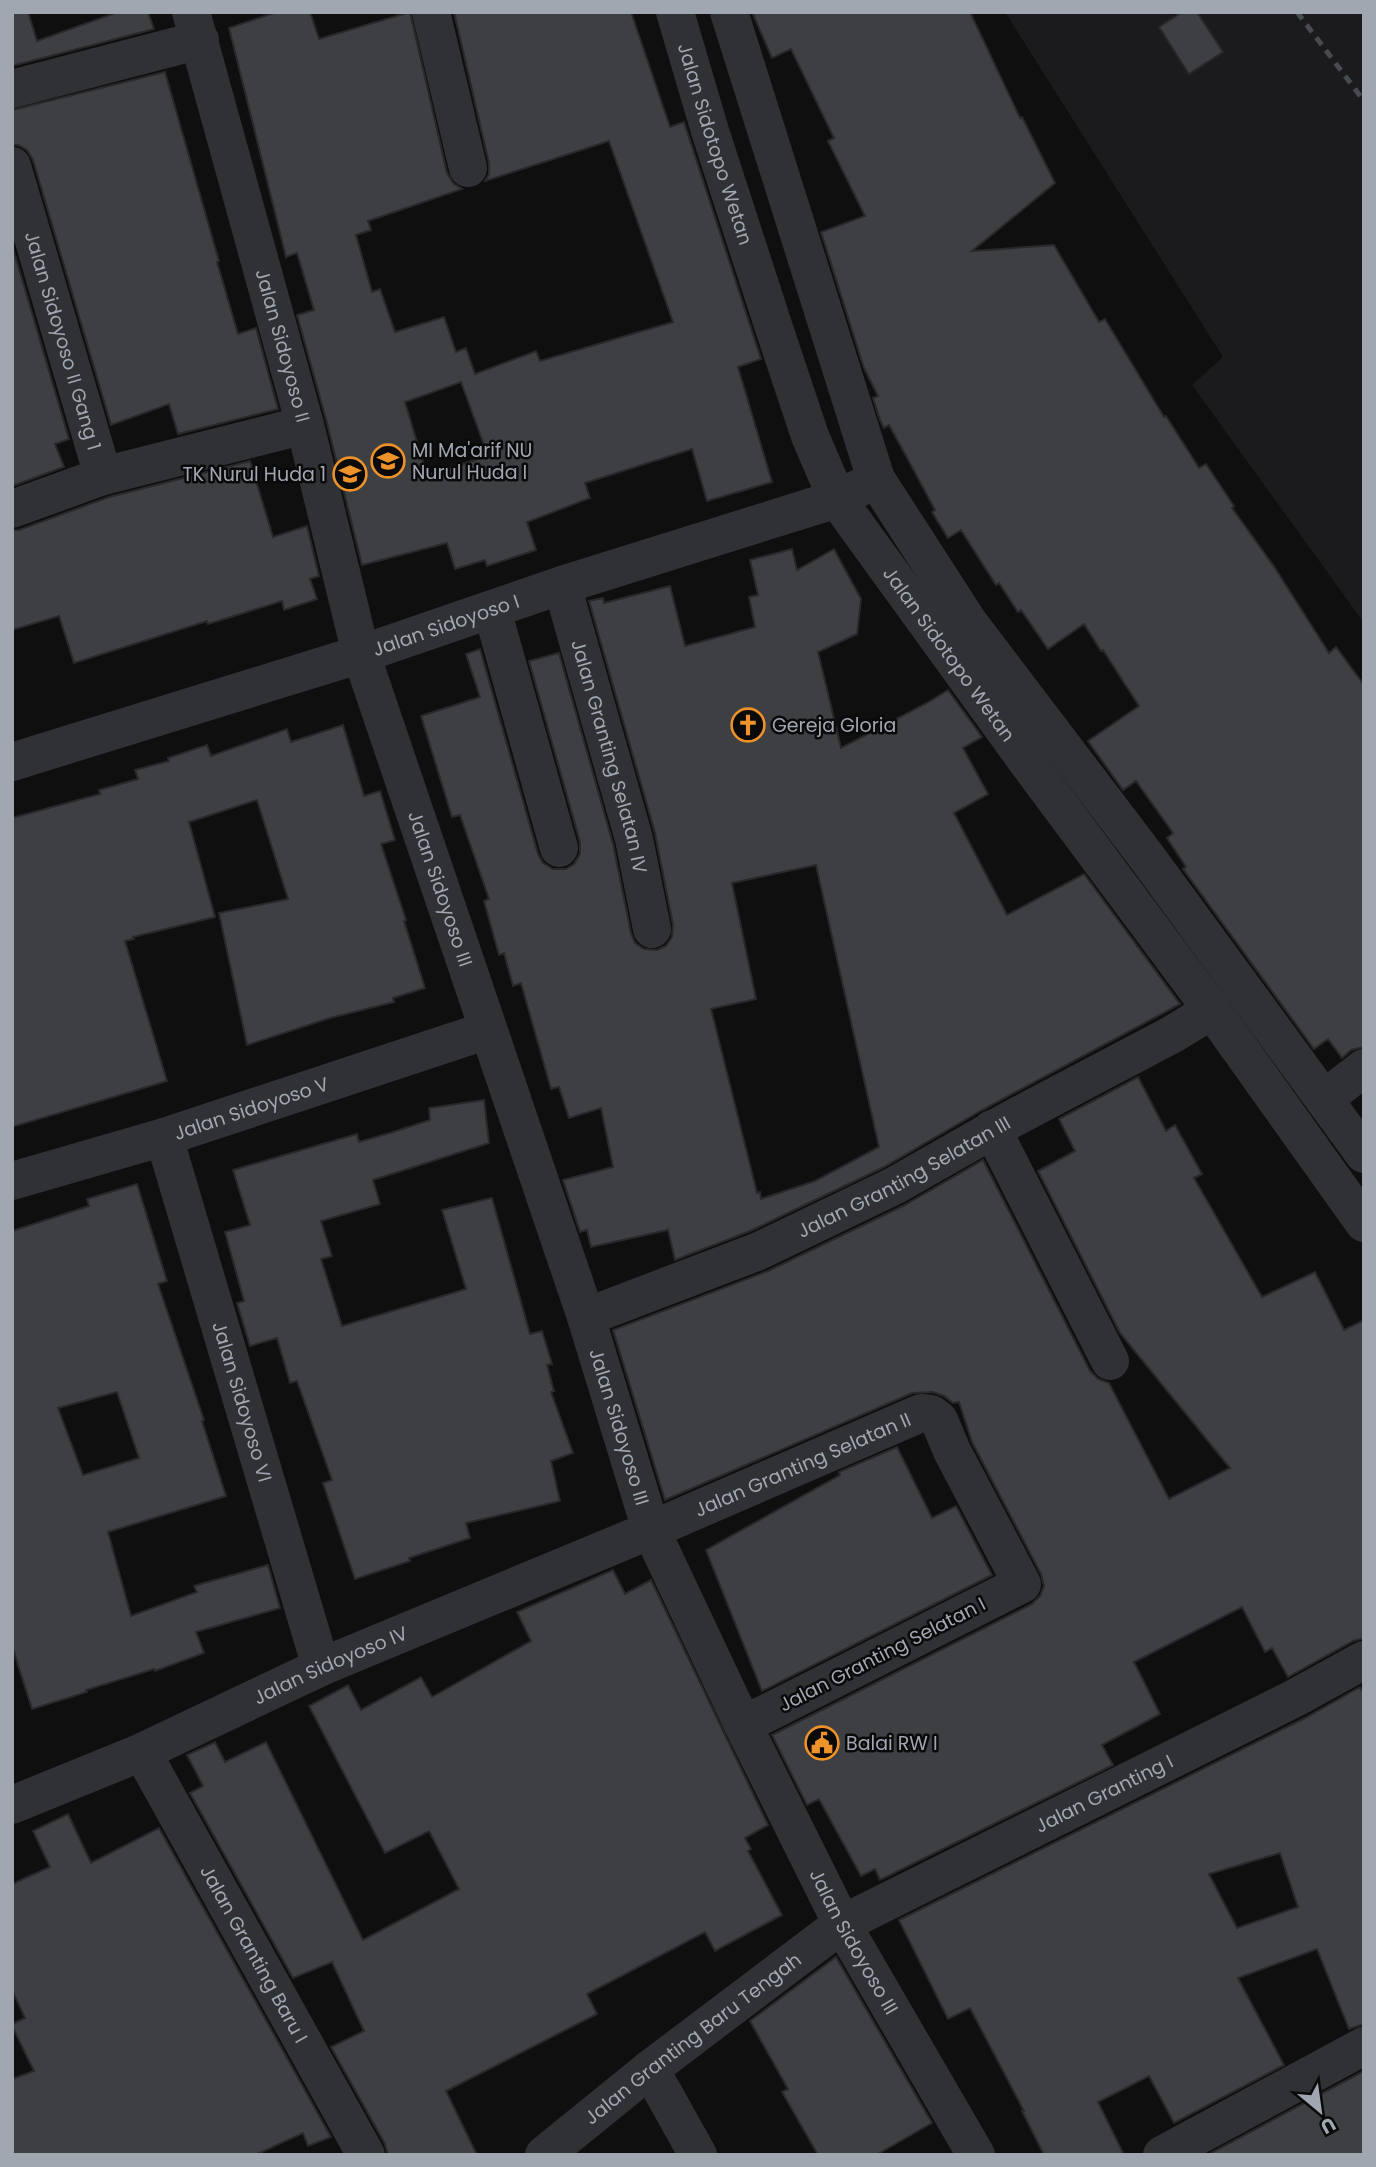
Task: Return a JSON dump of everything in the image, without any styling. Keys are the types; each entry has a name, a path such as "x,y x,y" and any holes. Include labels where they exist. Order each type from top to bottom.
{"street":[{"path":"431,12 468,168"},
{"name":"Jalan Sidotopo Wetan","path":"675,12 710,131 775,331 810,436 837,499 1212,1010 1364,1223"},
{"name":"Jalan Sidotopo Wetan","path":"729,12 876,479 969,623 1146,856 1364,1154"},
{"name":"Jalan Sidoyoso II","path":"12,89 195,26 305,425 361,654"},
{"name":"Jalan Sidoyoso II Gang 1","path":"12,166 103,477"},
{"name":"Jalan Sidoyoso II Gang 1","path":"12,509 103,477 305,425"},
{"name":"Jalan Sidoyoso I","path":"12,762 361,654 562,585 837,499 876,479"},
{"name":"Jalan Granting Selatan IV","path":"562,585 634,839 652,929"},
{"path":"492,610 559,848"},
{"name":"Jalan Sidoyoso III","path":"361,654 586,1317 651,1530 742,1723 842,1924 976,2155"},
{"name":"Jalan Granting Selatan III","path":"586,1317 759,1251 894,1186 992,1129 1173,1034 1212,1010"},
{"name":"Jalan Sidoyoso V","path":"12,1181 163,1137 488,1031"},
{"path":"1324,1099 1364,1068"},
{"path":"992,1129 1110,1361"},
{"name":"Jalan Sidoyoso VI","path":"163,1137 321,1667"},
{"name":"Jalan Granting Selatan II","path":"651,1530 921,1413 939,1420 952,1451 1022,1584"},
{"name":"Jalan Sidoyoso IV","path":"13,1803 142,1752 321,1667 651,1530"},
{"name":"Jalan Granting Selatan I","path":"742,1723 1022,1584"},
{"name":"Jalan Granting I","path":"842,1924 1295,1698 1364,1660"},
{"name":"Jalan Granting Baru I","path":"142,1752 366,2155"},
{"name":"Jalan Granting Baru Tengah","path":"544,2155 650,2069 842,1924"},
{"path":"1162,2155 1364,2046"},
{"path":"650,2069 698,2155"}],"shaded area":[{"path":"1005,12 1364,12 1364,623 1192,385 1223,357"}],"building":[{"path":"12,12 28,12 37,41 118,12 148,12 154,29 12,66"},
{"path":"277,12 310,12 319,39 410,12 447,173 453,183 462,189 368,221 371,230 356,235 372,292 380,289 395,332 444,317 456,352 466,348 475,374 536,351 540,361 673,322 609,141 485,181 489,174 489,163 454,12 631,12 670,127 684,122 761,359 738,367 772,482 707,501 692,449 585,483 590,498 527,522 536,550 487,566 485,560 455,569 447,543 362,565 297,315 314,310 297,253 286,257 229,28","holes":["461,382 488,456 427,475 405,402"]},
{"path":"752,12 970,12 1020,118 1022,117 1055,183 972,251 1054,245 1099,322 1105,319 1164,417 1166,416 1199,468 1206,464 1234,506 1232,508 1275,568 1329,653 1336,647 1364,685 1364,1047 1351,1050 1342,1058 1328,1039 1314,1049 1183,869 1186,867 1167,838 1173,833 1136,781 1123,790 1088,741 1139,706 1084,624 1048,649 1021,610 1018,612 999,583 996,585 961,530 948,538 932,512 935,510 889,425 884,428 880,420 873,398 878,396 864,368 821,232 865,216 828,141 834,138 791,49 772,58"},
{"path":"1182,12 1197,12 1223,52 1189,74 1159,27"},
{"path":"165,72 238,334 256,328 278,409 178,434 169,404 111,425 33,160 27,150 12,145 12,110"},
{"path":"12,245 69,439 55,444 64,467 12,486"},
{"path":"250,461 273,537 307,526 319,576 310,579 317,599 284,610 282,601 208,624 207,621 74,663 59,616 12,630 12,530 19,530 109,497"},
{"path":"792,549 797,570 834,549 861,599 857,634 818,652 841,748 948,690 982,737 963,748 988,794 954,813 1007,915 1084,874 1180,1004 982,1110 884,1167 750,1231 675,1260 668,1230 591,1247 587,1230 580,1232 563,1180 613,1167 601,1108 569,1118 559,1087 551,1089 521,983 513,986 504,953 499,955 484,901 489,899 460,815 452,817 421,716 480,697 466,654 480,649 538,854 543,863 553,869 566,869 574,864 580,854 580,842 529,661 559,653 613,844 631,933 635,943 644,949 657,950 666,946 672,937 673,925 655,833 589,601 603,598 604,603 670,586 685,646 755,627 749,597 758,595 750,560","holes":["816,865 879,1147 815,1181 761,1199 760,1192 757,1193 711,1009 756,999 732,883"]},
{"path":"343,725 364,796 380,791 395,840 381,844 425,988 393,998 394,1002 330,1018 247,1045 219,913 288,899 257,800 189,822 215,917 125,941 167,1081 12,1127 12,818 100,794 99,790 138,779 135,770 169,761 168,758 207,745 211,756 287,729 291,742"},
{"path":"1138,1077 1166,1131 1175,1125 1202,1174 1194,1178 1262,1297 1315,1272 1344,1330 1364,1320 1364,1638 1353,1641 1288,1677 1272,1648 1265,1652 1242,1607 1134,1662 1160,1714 1102,1745 1113,1765 880,1880 875,1869 861,1876 819,1799 807,1805 772,1735 1032,1604 1040,1596 1044,1586 1041,1574 972,1442 959,1402 953,1403 933,1392 912,1393 665,1500 613,1330 768,1271 903,1206 983,1160 1090,1371 1098,1379 1109,1383 1169,1499 1230,1468 1120,1333 1038,1171 1075,1151 1059,1119"},
{"path":"484,1100 489,1143 373,1180 380,1204 321,1221 332,1256 321,1259 342,1326 466,1289 442,1210 492,1198 530,1334 542,1331 552,1364 547,1365 554,1391 551,1392 573,1453 551,1461 560,1501 466,1523 470,1538 355,1579 323,1483 332,1480 297,1381 290,1383 277,1338 250,1346 237,1303 244,1301 225,1232 250,1225 233,1170 357,1134 359,1142 390,1133 430,1120 429,1108"},
{"path":"137,1184 167,1281 158,1284 204,1420 202,1421 226,1496 108,1532 131,1616 197,1592 194,1586 268,1565 280,1608 196,1632 204,1653 32,1709 12,1646 12,1231 89,1206 87,1199","holes":["117,1392 139,1458 83,1475 58,1408"]},
{"path":"897,1447 932,1518 956,1506 992,1575 762,1691 706,1550 840,1475 839,1472"},
{"path":"613,1570 625,1594 651,1580 768,1825 745,1838 751,1849 748,1851 782,1915 715,1951 705,1932 587,1994 597,2014 446,2091 477,2155 388,2155 385,2144 331,2047 364,2031 332,1962 293,1978 190,1793 203,1786 187,1755 215,1742 225,1762 266,1742 363,1940 459,1889 429,1831 385,1853 309,1706 348,1685 361,1710 421,1677 432,1697 531,1641 517,1612"},
{"path":"1360,1687 1364,1694 1364,2024 1349,2029 1317,1949 1238,1978 1284,2065 1174,2123 1149,2076 1098,2102 1124,2155 1044,2155 970,2008 948,2019 899,1920 1305,1718","holes":["1280,1853 1298,1907 1237,1928 1209,1874"]},
{"path":"68,1814 91,1863 159,1828 331,2137 308,2146 303,2133 255,2155 12,2155 12,2079 34,2071 12,2026 25,2018 12,1990 12,1884 50,1867 33,1831"},
{"path":"836,1957 932,2123 876,2155 818,2155 782,2092 788,2089 750,2021"},
{"path":"1364,2071 1364,2155 1209,2155 1209,2154"}],"railway":[{"path":"1297,12 1364,101"}],"place":[{"name":"MI Ma'arif NU Nurul Huda I","path":"388,461"},
{"name":"TK Nurul Huda 1","path":"350,474"},
{"name":"Gereja Gloria","path":"748,725"},
{"name":"Balai RW I","path":"822,1743"}]}
